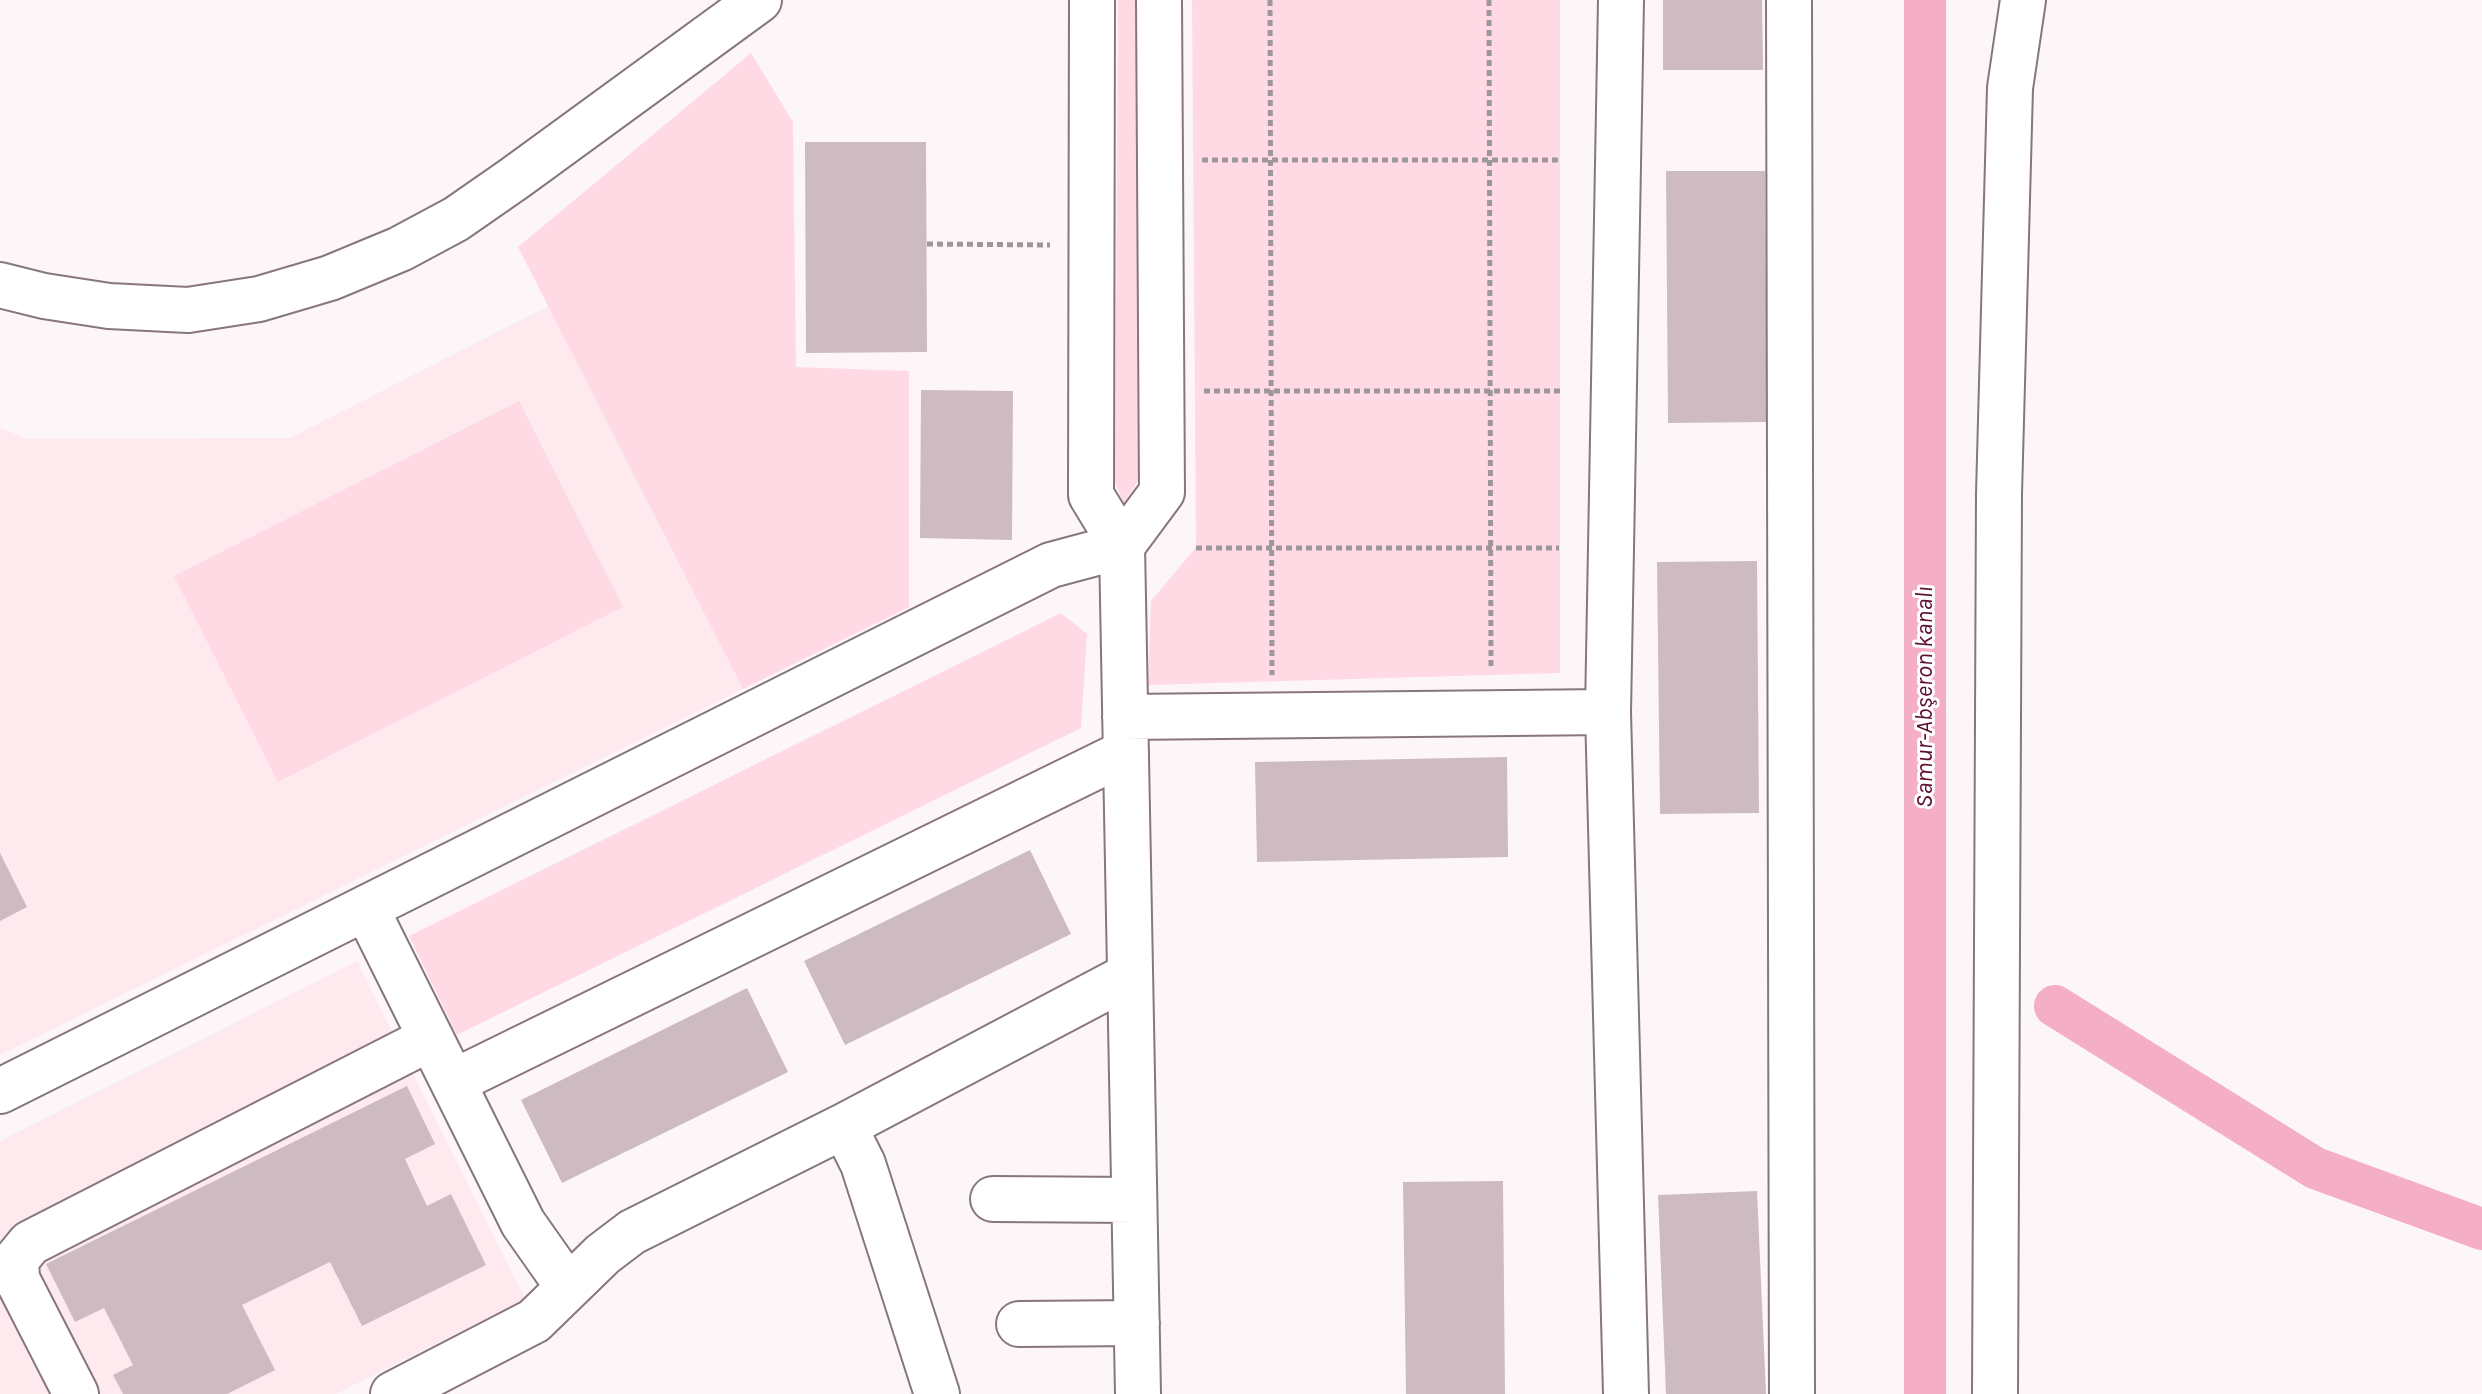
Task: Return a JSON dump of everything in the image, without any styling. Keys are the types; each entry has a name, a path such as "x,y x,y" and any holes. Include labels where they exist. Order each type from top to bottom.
{"street":[{"path":"0,285 44,296 109,306 188,310 259,299 330,278 400,249 456,219 759,0"},
{"path":"1092,0 1091,495 1122,546 1138,1394"},
{"path":"0,1091 1051,565 1122,546 1162,492 1159,0"},
{"path":"1621,0 1608,712 1626,1394"},
{"path":"1789,0 1792,1394"},
{"path":"1995,1394 1999,494 2010,88 2023,0"},
{"path":"453,1082 1126,734 1608,712"},
{"path":"366,908 523,1223 568,1287"},
{"path":"393,1394 534,1321 603,1254 632,1232 844,1126 1130,975"},
{"path":"76,1394 17,1279 16,1260 30,1243 431,1038"},
{"path":"844,1126 863,1164 937,1394"},
{"path":"993,1199 1134,1200"},
{"path":"1019,1324 1137,1323"}],"path":[{"path":"1270,0 1272,681"},
{"path":"1489,0 1491,675"},
{"path":"1193,160 1560,160"},
{"path":"927,244 1091,246"},
{"path":"1195,391 1560,391"},
{"path":"1196,548 1559,548"}],"shaded area":[{"path":"1118,0 1139,0 1139,479 1124,503 1115,483"},
{"path":"1192,0 1560,0 1560,673 1148,685 1151,601 1196,547"},
{"path":"751,53 793,122 796,367 909,371 909,607 743,689 518,247"},
{"path":"550,305 743,689 0,1055 0,428 29,439 290,438"},
{"path":"519,401 623,607 278,782 174,576"},
{"path":"1061,613 1087,634 1081,728 457,1035 409,936"},
{"path":"357,961 525,1299 336,1394 0,1394 0,1141"}],"building":[{"path":"1663,0 1762,0 1763,70 1663,70"},
{"path":"805,142 926,142 927,352 806,353"},
{"path":"1666,171 1765,171 1767,422 1668,423"},
{"path":"921,390 1013,391 1012,540 920,538"},
{"path":"1757,561 1759,813 1660,814 1657,562"},
{"path":"1507,757 1508,857 1257,862 1255,762"},
{"path":"1030,850 1071,934 845,1045 804,961"},
{"path":"0,853 27,907 0,921"},
{"path":"747,988 788,1072 562,1183 521,1100"},
{"path":"407,1086 435,1144 405,1159 427,1206 451,1194 486,1265 362,1326 330,1262 242,1305 275,1370 227,1394 123,1394 113,1375 133,1365 104,1308 75,1322 46,1264"},
{"path":"1503,1181 1505,1394 1406,1394 1403,1182"},
{"path":"1757,1191 1766,1394 1666,1394 1658,1195"}],"waterway":[{"name":"Samur-Abşeron kanalı","path":"1925,0 1925,1394"},
{"path":"2055,1006 2315,1168 2482,1229"}]}
